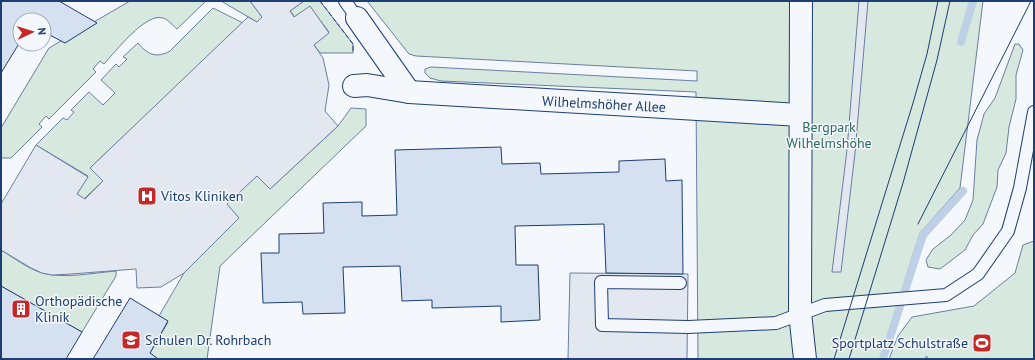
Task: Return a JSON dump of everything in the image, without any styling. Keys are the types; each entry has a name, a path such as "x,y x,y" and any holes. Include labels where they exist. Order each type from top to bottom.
{"street":[{"path":"801,1 800,313 805,359"},
{"path":"357,18 409,92"},
{"name":"Wilhelmshöher Allee","path":"354,86 367,86 409,92 800,115"},
{"path":"794,359 800,313"}],"lane":[{"path":"344,1 357,18"},
{"path":"680,283 601,282 602,325 688,327 776,323 825,305 946,295 978,274 1008,231 1020,188 1033,129 1034,112"}],"green space":[{"path":"130,1 206,1 177,29 169,21 163,18 156,18 148,21 140,27 131,34 104,64 100,61 93,69 96,72 49,119 46,116 39,124 42,127 11,158 1,158 1,128 47,52 52,52 52,46"},
{"path":"221,1 250,1 262,17 257,22"},
{"path":"304,1 320,1 353,44 353,53 320,53 314,45 329,32 310,7 295,17 290,11"},
{"name":"Bergpark Wilhelmshöhe","path":"367,1 983,1 960,188 920,233 880,359 698,359 696,92 441,81 430,78 425,73 425,69 431,67 697,81 697,71 416,56 409,54"},
{"path":"213,8 243,23 90,168 103,181 84,199 77,194 88,176 36,145 63,118 67,120 74,112 71,110 89,92 103,105 115,93 101,80 116,64 119,67 127,59 123,57 138,43 148,52 156,55 170,51"},
{"path":"1015,44 1019,44 1023,50 1016,75 1016,99 1009,127 1006,153 998,170 997,187 983,224 973,235 965,250 940,269 928,267 926,260 933,249 951,235 965,220 973,200 977,140 984,114 995,98"},
{"path":"351,108 366,109 366,126 220,266 207,359 158,359 150,353 168,322 159,316 184,273 239,218 226,204 257,175 270,189 338,126"},
{"path":"1034,241 1034,359 927,359 927,356 924,359 889,359 898,336 912,317 974,306 1015,273 1023,245"},
{"path":"1,250 26,266 42,273 69,276 116,271 116,276 82,332 1,286"}],"shaded area":[{"path":"250,1 304,1 290,11 294,17 310,6 329,33 314,45 323,58 329,85 325,111 338,126 270,189 257,176 227,204 239,218 184,273 161,287 137,288 136,269 52,275 42,273 1,250 1,204 36,145 88,177 77,194 85,199 103,181 90,168 248,17 257,22 262,17"},
{"path":"859,1 868,1 855,153 841,272 832,272 847,150"},
{"path":"570,273 688,274 687,359 568,359"}],"building":[{"path":"1,1 59,1 97,23 65,43 52,36 52,12 12,12 12,52 14,52 1,73"},
{"path":"501,147 502,164 540,163 541,174 619,172 619,161 665,159 666,181 682,180 683,274 606,273 604,224 515,226 516,265 538,265 540,320 501,322 501,306 432,308 432,300 402,301 400,266 343,267 345,313 303,314 302,302 263,303 261,253 279,253 279,234 324,233 323,203 362,202 362,216 397,215 395,150"},
{"name":"Orthopädische Klinik","path":"1,286 82,332 66,359 1,359"},
{"name":"Schulen Dr. Rohrbach","path":"130,298 168,321 150,353 158,359 93,359"}],"waterway":[{"path":"961,42 973,1"},
{"path":"883,359 923,235 963,191"}],"tram line":[{"path":"834,359 913,103 927,54 938,1"},
{"path":"849,359 903,183 937,60 950,1"},
{"path":"918,224 1031,1"}],"fence":[{"path":"320,1 353,44 353,53"}],"place":[{"name":"Vitos Kliniken","path":"147,196"},
{"name":"Orthopädische Klinik","path":"21,309"},
{"name":"Schulen Dr. Rohrbach","path":"131,340"},
{"name":"Sportplatz Schulstraße","path":"982,343"}]}
